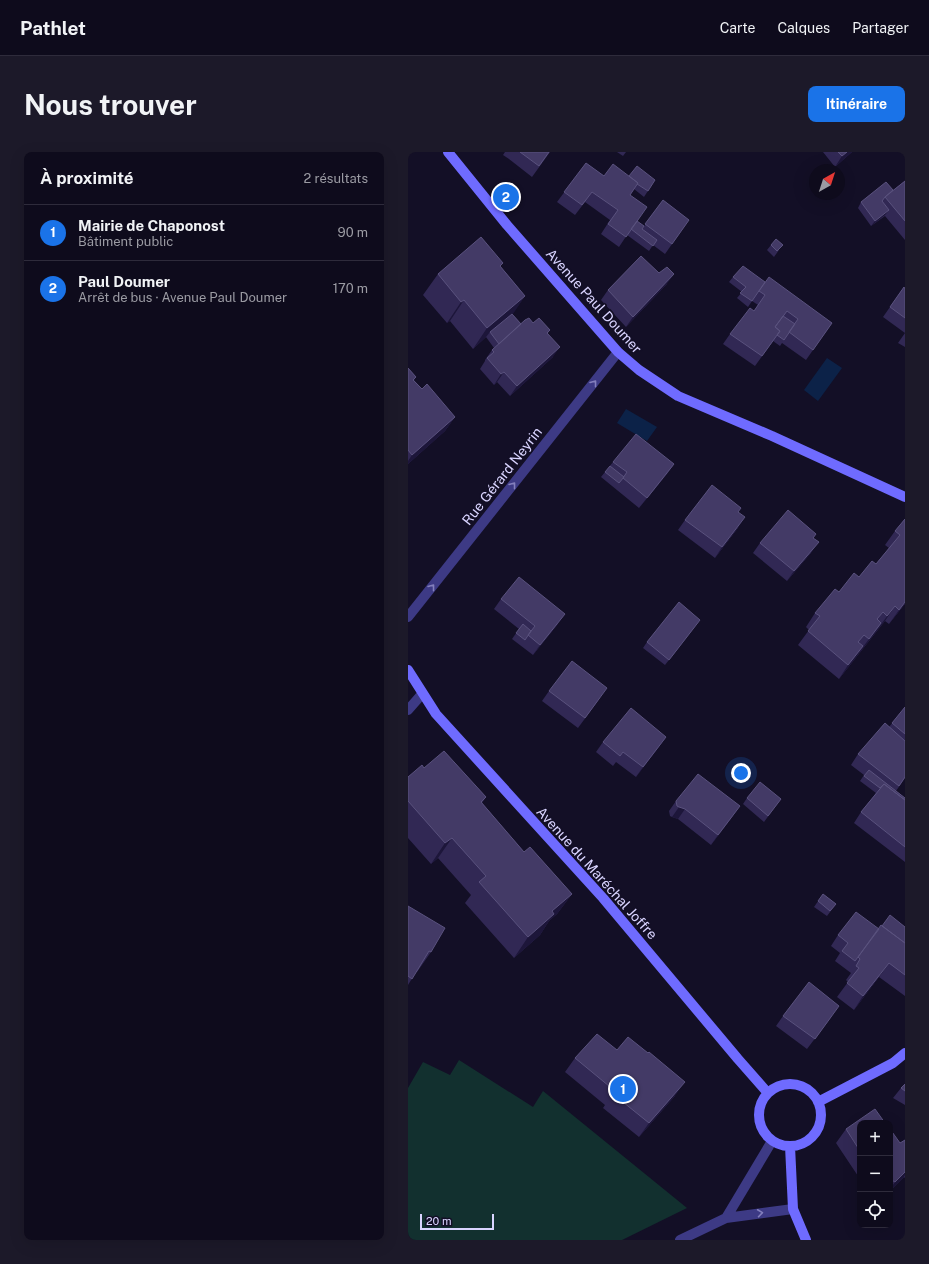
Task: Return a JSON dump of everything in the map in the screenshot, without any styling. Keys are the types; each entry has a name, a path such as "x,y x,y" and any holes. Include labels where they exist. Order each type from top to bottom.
{"main road":[{"name":"Avenue Paul Doumer","path":"448,152 507,225 618,352 639,370 678,396 772,436 905,497"},
{"name":"Avenue du Maréchal Joffre","path":"408,670 436,714 603,898 738,1059 768,1092"},
{"path":"818,1102 893,1063 905,1053"},
{"path":"796,1084 813,1094 818,1102 821,1112 820,1123 816,1132 809,1140 790,1146 781,1145 772,1141 765,1135 758,1118 759,1108 762,1100 768,1092 776,1086 796,1084"},
{"path":"790,1146 793,1209 806,1240"}],"street":[{"name":"Rue Gérard Neyrin","path":"408,617 618,352"},
{"path":"408,710 422,694"},
{"path":"726,1218 772,1141"},
{"path":"680,1240 726,1218 793,1209"}],"green space":[{"path":"459,1060 533,1107 543,1091 687,1208 622,1240 408,1240 408,1088 423,1062 450,1075"}],"water":[{"path":"827,358 842,368 818,401 804,390"},
{"path":"626,409 657,427 647,441 617,423"}],"building":[{"path":"520,152 549,152 539,166"},
{"path":"838,152 847,152 842,156"},
{"path":"586,163 604,176 613,164 638,183 630,195 647,207 626,237 608,224 618,210 592,192 582,205 564,192"},
{"path":"637,166 655,180 648,191 637,184 638,183 629,176"},
{"path":"905,181 905,221 885,197"},
{"path":"886,182 893,190 882,201 889,210 875,221 861,202"},
{"path":"663,200 689,220 672,244 645,224"},
{"path":"637,221 644,226 642,229 657,240 653,246 631,229"},
{"path":"481,237 503,263 500,266 525,296 487,328 464,300 461,302 438,274"},
{"path":"776,239 783,245 777,251 771,245"},
{"path":"641,256 659,273 667,267 674,274 633,317 608,290"},
{"path":"743,266 765,282 752,301 740,293 746,287 733,277"},
{"path":"769,277 832,323 813,350 789,332 798,319 787,311 775,327 780,331 762,356 730,334 750,308 754,311 765,295 759,291"},
{"path":"904,287 905,289 905,318 890,307"},
{"path":"512,314 521,324 499,344 490,332"},
{"path":"783,316 795,324 784,340 777,335 780,331 775,327"},
{"path":"529,318 533,323 539,318 550,330 547,333 560,347 517,386 504,372 501,374 487,358 494,352 492,350"},
{"path":"408,368 416,377 413,380 422,389 427,384 455,417 412,455 408,450"},
{"path":"636,434 674,464 647,498 623,478 627,472 613,462"},
{"path":"610,466 624,477 619,483 605,472"},
{"path":"712,485 741,508 738,512 745,517 722,547 685,520"},
{"path":"788,510 816,534 813,538 819,542 794,571 760,543"},
{"path":"905,519 905,602 899,610 895,606 887,616 883,612 877,619 881,623 869,639 864,635 858,642 863,646 848,665 808,631 820,616 815,613 835,589 839,592 854,573 859,577 872,561 876,564 900,535 895,531"},
{"path":"519,577 565,614 540,645 528,635 535,626 501,599"},
{"path":"679,602 700,620 669,660 647,642"},
{"path":"523,624 531,631 525,640 516,633"},
{"path":"572,661 607,688 585,718 549,691"},
{"path":"905,707 905,734 892,723"},
{"path":"631,708 666,737 643,767 623,752 620,756 603,742"},
{"path":"885,723 905,741 905,777 899,786 858,754"},
{"path":"444,751 486,797 481,802 524,852 530,847 572,894 552,911 554,914 528,937 479,882 486,876 452,838 445,843 408,801 408,777 422,765 424,768"},
{"path":"869,770 905,798 905,800 884,784 880,788 864,776"},
{"path":"698,774 740,806 718,835 685,809 677,806 676,801"},
{"path":"760,782 781,799 768,816 747,798"},
{"path":"884,784 905,800 905,847 861,812"},
{"path":"823,894 836,904 830,911 818,901"},
{"path":"408,906 445,928 431,952 429,951 412,979 408,976"},
{"path":"856,912 879,929 855,961 842,951 848,943 838,935"},
{"path":"890,915 905,927 905,943 882,926"},
{"path":"881,925 905,943 905,975 889,963 863,996 847,983 859,968 856,966 860,959 858,957"},
{"path":"809,982 839,1006 815,1039 783,1016"},
{"path":"597,1034 617,1050 628,1037 648,1053 649,1052 685,1082 649,1123 613,1094 615,1091 575,1058"},
{"path":"905,1084 905,1091 901,1088"},
{"path":"875,1109 883,1120 859,1120"},
{"path":"857,1121 857,1146 846,1129"},
{"path":"893,1133 900,1143 905,1140 905,1172 895,1182 893,1181"}],"place":[{"name":"Paul Doumer","path":"506,197"},
{"name":"Mairie de Chaponost","path":"623,1089"}]}
